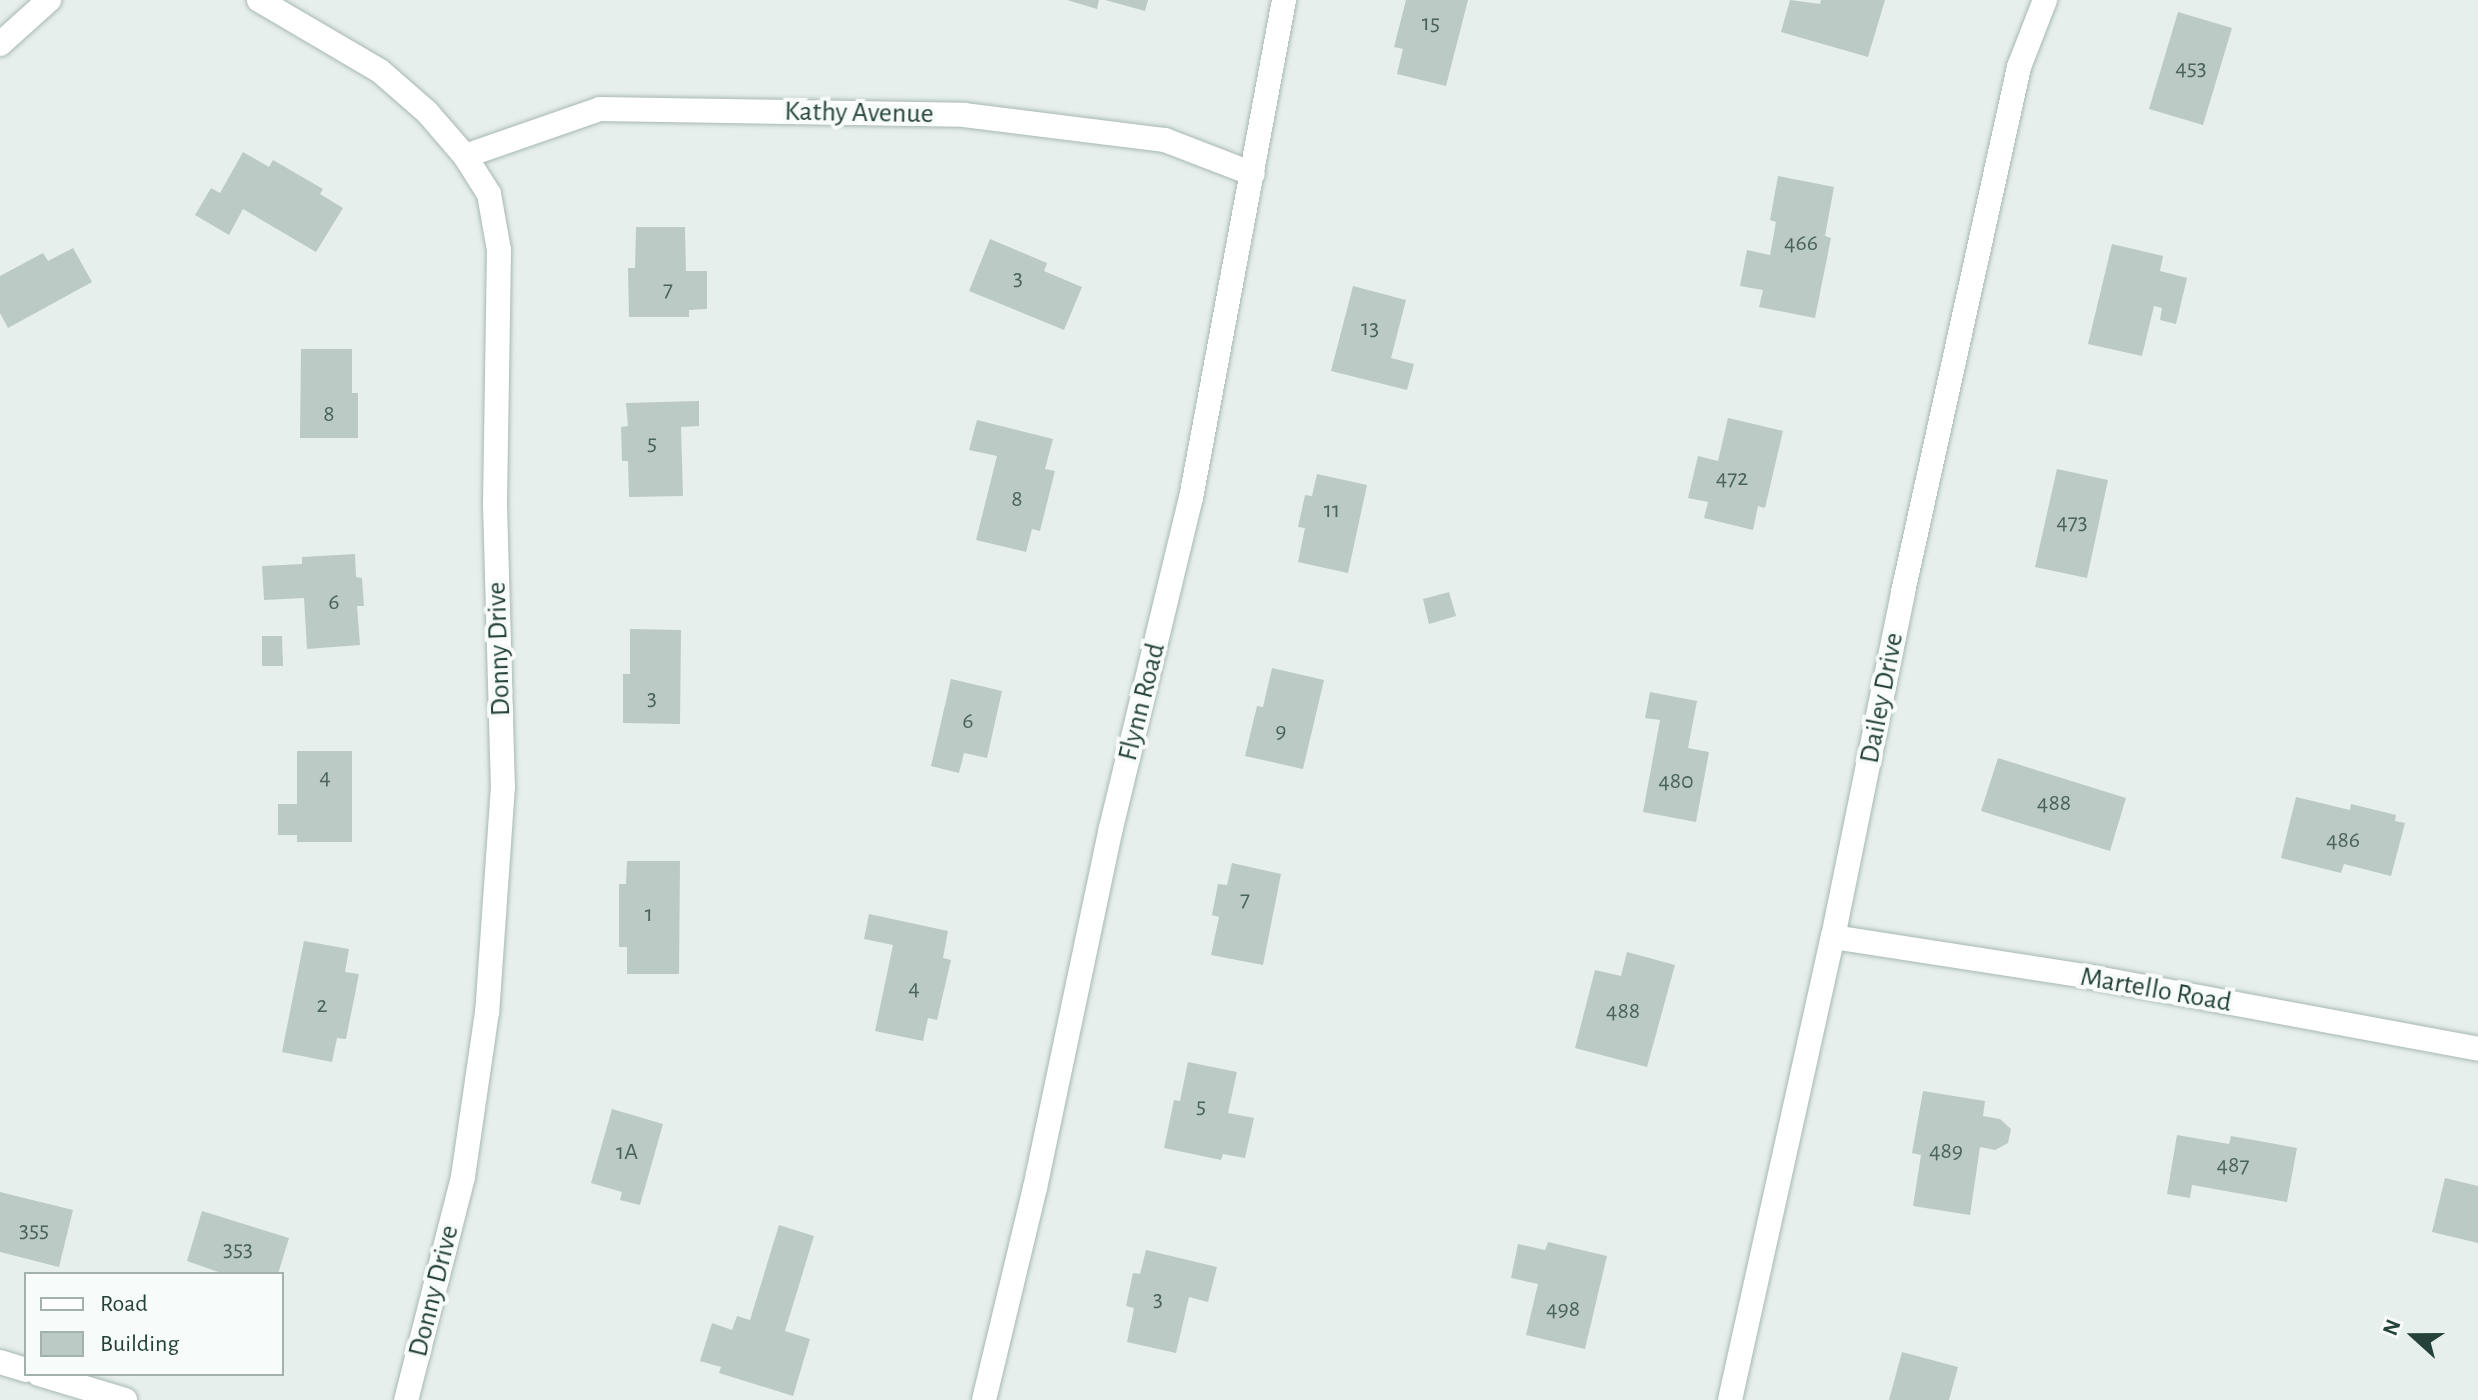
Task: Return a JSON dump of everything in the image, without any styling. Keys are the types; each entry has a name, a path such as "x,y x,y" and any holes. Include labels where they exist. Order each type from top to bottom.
{"street":[{"path":"0,44 49,0"},
{"name":"Donny Drive","path":"259,0 380,71 427,112 465,156 489,194 499,250 495,504 503,786 487,1012 463,1177 406,1400"},
{"name":"Flynn Road","path":"984,1400 1035,1188 1111,828 1191,498 1284,0"},
{"name":"Dailey Drive","path":"1730,1400 1833,937 1903,592 2019,67 2045,0"},
{"name":"Kathy Avenue","path":"465,156 600,109 964,115 1165,140 1253,174"},
{"name":"Martello Road","path":"1833,937 2091,977 2478,1049"},
{"path":"0,1362 24,1369"},
{"path":"46,1376 125,1400"}],"building":[{"path":"1067,0 1099,0 1097,9"},
{"path":"1105,0 1148,0 1145,11"},
{"path":"1406,0 1468,0 1446,86 1397,74 1403,49 1394,47"},
{"path":"1790,0 1820,4 1821,0 1885,0 1868,57 1781,32"},
{"path":"2178,12 2232,28 2203,125 2149,109"},
{"path":"243,152 269,167 273,160 323,189 320,194 343,208 316,252 243,209 229,235 195,215 211,188 220,193"},
{"path":"1778,176 1834,187 1825,236 1831,238 1815,318 1759,307 1763,290 1740,286 1747,250 1770,255 1776,222 1770,220"},
{"path":"636,227 685,227 686,271 707,271 707,309 689,310 689,317 629,317 628,268 635,268"},
{"path":"990,239 1047,263 1044,271 1082,287 1064,330 969,291"},
{"path":"2112,244 2163,256 2160,271 2187,278 2176,324 2160,320 2162,308 2154,306 2142,356 2088,344"},
{"path":"73,248 92,282 8,328 0,313 0,276 43,253 48,261"},
{"path":"1353,286 1406,300 1391,358 1414,364 1407,390 1331,371"},
{"path":"301,349 352,349 352,393 358,393 358,438 300,438"},
{"path":"699,401 699,426 681,427 683,496 629,497 628,461 622,461 621,427 628,426 626,403"},
{"path":"1728,418 1783,431 1765,508 1758,506 1753,530 1704,518 1708,502 1688,498 1698,456 1718,461"},
{"path":"977,420 1053,439 1045,469 1055,471 1040,531 1032,529 1026,552 976,540 997,456 969,450"},
{"path":"2057,469 2108,480 2087,578 2035,567"},
{"path":"1317,474 1367,485 1348,573 1298,562 1305,528 1298,527 1305,495 1312,496"},
{"path":"355,554 356,577 362,578 364,606 357,606 360,645 307,649 304,598 264,600 262,566 302,564 302,557"},
{"path":"1449,592 1456,616 1429,624 1423,599"},
{"path":"630,629 681,630 680,724 623,723 623,674 630,674"},
{"path":"262,636 282,636 283,666 262,666"},
{"path":"1272,668 1324,680 1303,769 1245,756 1257,706 1263,707"},
{"path":"951,679 1002,691 987,758 964,753 959,773 931,766"},
{"path":"1650,692 1697,701 1688,748 1709,752 1696,822 1643,812 1660,720 1645,718"},
{"path":"297,751 352,751 352,842 297,842 297,835 278,835 278,804 297,804"},
{"path":"1998,758 2126,798 2110,851 1981,811"},
{"path":"2296,797 2350,810 2351,804 2396,815 2395,821 2405,823 2391,876 2344,864 2341,873 2281,858"},
{"path":"627,861 680,861 679,974 627,974 627,947 619,947 619,884 626,884"},
{"path":"1232,863 1281,874 1263,965 1211,955 1219,917 1212,915 1218,884 1227,885"},
{"path":"869,914 948,931 943,958 951,960 937,1020 928,1018 923,1041 875,1031 893,945 864,939"},
{"path":"304,941 349,949 345,972 359,974 346,1039 337,1038 332,1062 282,1052"},
{"path":"1627,952 1675,965 1647,1067 1575,1048 1595,970 1621,976"},
{"path":"1188,1062 1237,1072 1228,1113 1254,1118 1245,1158 1223,1154 1221,1160 1164,1148 1174,1100 1180,1101"},
{"path":"1923,1091 1985,1101 1983,1116 2000,1119 2011,1129 2008,1143 1995,1150 1980,1147 1970,1215 1913,1206 1921,1155 1912,1153"},
{"path":"612,1109 663,1124 640,1205 620,1200 622,1192 591,1183"},
{"path":"2177,1135 2229,1144 2231,1136 2297,1148 2287,1202 2192,1185 2190,1198 2167,1194"},
{"path":"2445,1178 2478,1186 2478,1243 2432,1232"},
{"path":"0,1192 73,1210 59,1267 0,1252"},
{"path":"202,1211 289,1238 279,1272 218,1272 187,1261"},
{"path":"779,1225 814,1236 785,1331 810,1339 793,1396 719,1373 721,1367 700,1361 712,1323 732,1330 737,1316 750,1320"},
{"path":"1548,1242 1607,1256 1585,1349 1526,1335 1538,1284 1511,1278 1518,1244 1545,1250"},
{"path":"1146,1250 1217,1267 1208,1302 1189,1297 1176,1353 1127,1342 1134,1308 1126,1306 1133,1273 1140,1274"},
{"path":"1902,1352 1958,1367 1949,1400 1889,1400"}]}
